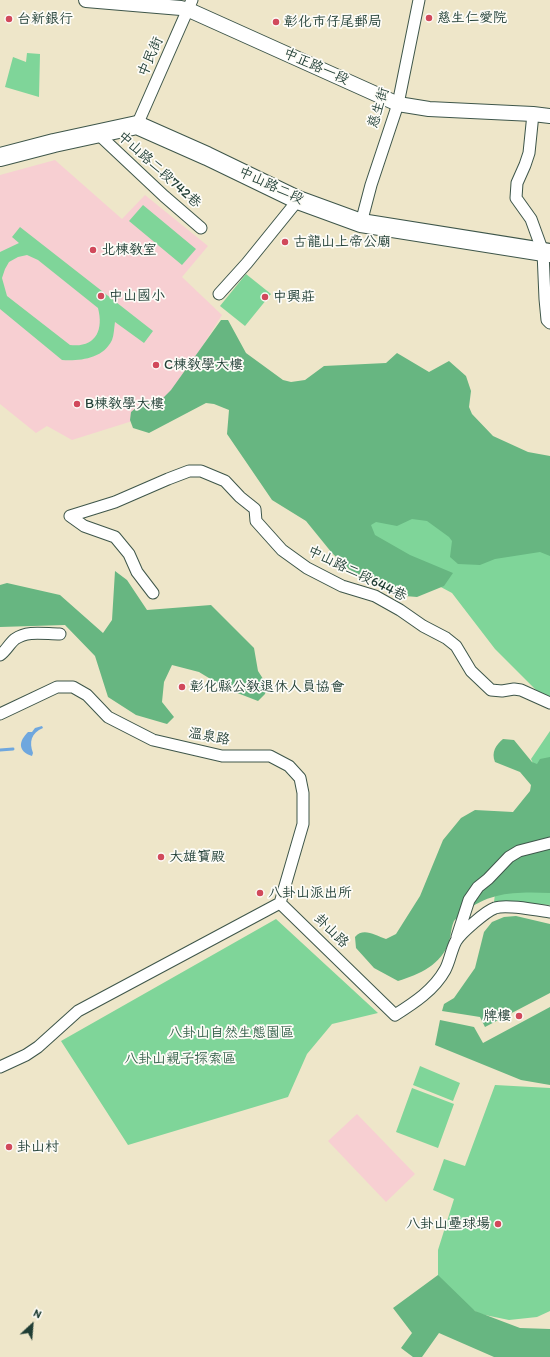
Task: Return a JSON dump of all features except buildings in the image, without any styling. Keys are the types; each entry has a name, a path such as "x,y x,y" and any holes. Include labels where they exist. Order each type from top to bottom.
{"main road":[{"path":"0,157 97,133 137,125"},
{"name":"中山路二段","path":"137,125 207,156 298,200 361,223 547,253"}],"street":[{"name":"中正路一段","path":"86,0 181,8 191,5 398,104 429,108 550,116"},
{"name":"慈生街","path":"361,223 371,184 398,104 419,0"},
{"name":"中民街","path":"137,125 191,5"},
{"path":"534,114 529,153 517,183 516,198 531,219 547,253 547,320 550,323"},
{"name":"中山路二段742巷","path":"97,133 164,196 201,228"},
{"path":"219,294 247,263 298,200"},
{"name":"中山路二段644巷","path":"153,593 137,572 129,554 115,537 84,526 70,516 115,502 168,478 189,471 201,471 225,481 240,497 255,509 256,521 282,550 307,568 342,586 375,596 400,610 423,626 446,638 456,646 471,671 491,690 521,690 550,704"},
{"path":"0,656 6,651 14,640 28,633 60,634"},
{"name":"溫泉路","path":"0,714 57,687 73,687 87,695 108,717 153,740 222,756 270,756 289,766 300,778 303,793 303,824 280,903"},
{"path":"456,941 468,900 478,887 488,879 509,857 518,851 550,843"},
{"path":"0,1067 26,1055 38,1047 78,1011 280,903"},
{"name":"卦山路","path":"280,903 395,1015 419,999 435,984 445,970 456,941 471,924 495,908 514,907 550,912"}],"shaded area":[{"name":"中山國小","path":"55,160 122,219 145,195 208,246 182,277 222,315 161,412 72,440 47,426 36,433 0,404 0,175"},
{"path":"357,1114 415,1174 386,1202 328,1141"}],"green space":[{"path":"27,53 40,54 39,97 5,87 13,57 26,62"},
{"path":"143,205 196,249 182,265 129,221"},
{"path":"20,227 153,331 144,343 115,322 112,340 103,351 90,358 62,360 0,309 0,252 19,243 12,237","holes":["27,255 38,260 98,308 100,324 96,336 91,341 86,344 70,345 7,296 2,278 9,262 18,257"]},
{"path":"246,274 271,294 245,326 220,306"},
{"path":"221,320 228,320 246,353 283,380 291,382 305,380 324,366 386,363 397,353 429,372 449,361 466,376 471,391 469,407 472,414 493,436 528,452 550,456 550,556 540,552 495,559 480,565 458,564 450,557 452,541 449,537 427,521 412,519 397,526 376,522 371,525 375,535 410,555 453,573 444,586 417,597 393,595 350,570 332,553 306,521 272,500 227,434 229,410 214,404 206,403 149,433 133,428 130,420 131,412 137,407 160,401 171,390"},
{"path":"366,485 550,539 550,708 539,693 495,649 452,593 353,540"},
{"path":"115,571 127,580 147,610 211,605 254,648 258,671 267,685 265,694 258,701 227,689 199,672 172,665 164,682 162,702 174,717 167,724 136,715 108,697 95,656 65,625 0,627 0,585 7,583 60,595 103,633 112,620"},
{"path":"550,731 550,801 531,759"},
{"path":"503,739 514,740 532,762 537,764 540,759 550,757 550,893 505,894 484,900 454,921 449,942 441,957 435,963 422,972 398,981 374,968 356,948 355,937 358,934 365,932 386,939 396,934 420,896 443,840 461,818 475,810 513,812 530,791 531,785 520,772 495,762 495,749"},
{"path":"550,851 550,905 494,902 497,877"},
{"path":"516,916 550,924 550,993 485,1027 480,1017 442,1011 444,1004 454,998 475,968 484,932 492,922 504,917"},
{"name":"八卦山自然生態園區","path":"276,919 378,1013 332,1024 307,1054 288,1097 128,1145 61,1041"},
{"path":"550,1007 550,1085 521,1080 435,1045 440,1020 474,1027 483,1043"},
{"path":"420,1066 460,1083 453,1101 413,1085"},
{"name":"八卦山壘球場","path":"495,1085 550,1088 550,1311 537,1317 509,1320 480,1314 457,1301 438,1276 438,1250 454,1199 433,1190 444,1159 465,1166"},
{"path":"412,1088 454,1104 438,1148 396,1132"},
{"path":"438,1275 475,1311 520,1328 550,1329 550,1357 494,1357 439,1333 422,1357 413,1357 401,1348 412,1333 393,1308"}],"water":[{"path":"42,726 43,728 36,732 32,738 32,756 27,754 22,749 21,742 28,732 32,732 35,728"}],"waterway":[{"path":"0,750 13,749"}],"place":[{"name":"慈生仁愛院","path":"429,18"},
{"name":"台新銀行","path":"9,19"},
{"name":"彰化市仔尾郵局","path":"276,22"},
{"name":"古龍山上帝公廟","path":"285,242"},
{"name":"北棟教室","path":"93,250"},
{"name":"中山國小","path":"101,296"},
{"name":"中興莊","path":"265,297"},
{"name":"C棟教學大樓","path":"156,365"},
{"name":"B棟教學大樓","path":"77,404"},
{"name":"彰化縣公教退休人員協會","path":"182,687"},
{"name":"大雄寶殿","path":"161,857"},
{"name":"八卦山派出所","path":"260,893"},
{"name":"牌樓","path":"519,1016"},
{"name":"卦山村","path":"9,1147"},
{"name":"八卦山壘球場","path":"498,1224"}],"park label":[{"name":"八卦山親子探索區","path":"180,1059"}]}
